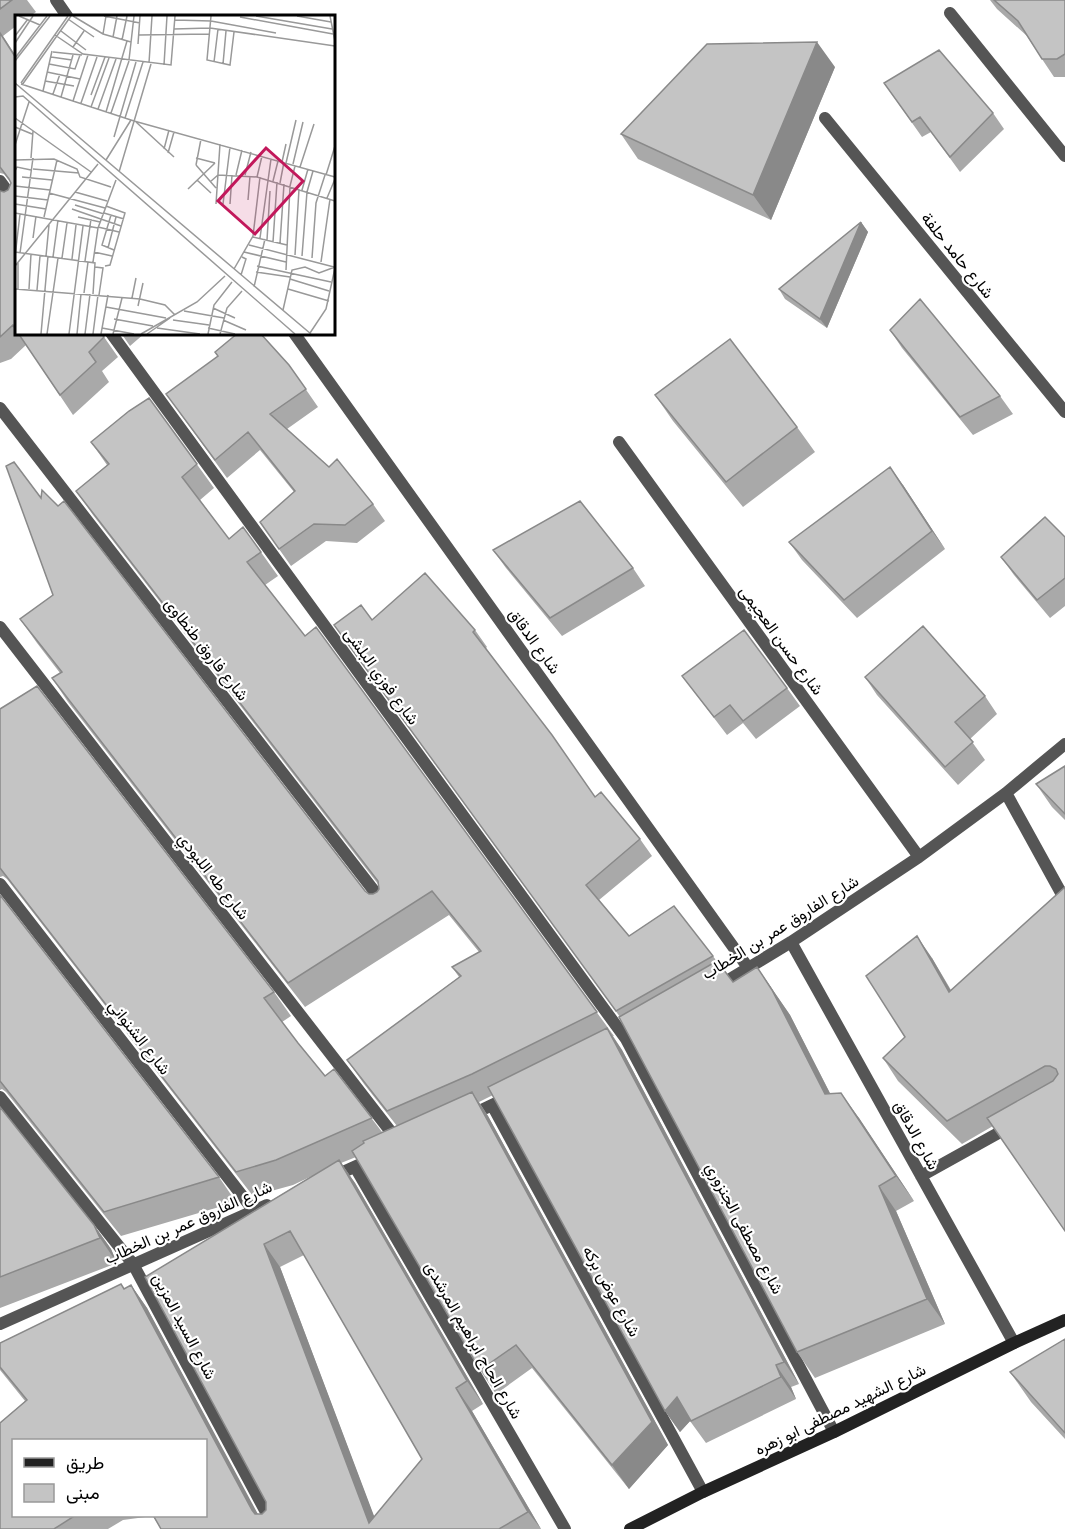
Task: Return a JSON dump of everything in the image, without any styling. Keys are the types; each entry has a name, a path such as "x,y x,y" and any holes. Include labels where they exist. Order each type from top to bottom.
{"street":[{"path":"56,0 66,15"},
{"path":"950,13 1065,156"},
{"name":"شارع حامد حلفة","path":"825,118 1065,412"},
{"path":"0,181 15,202"},
{"name":"شارع فوزي البلشى","path":"112,334 626,1039"},
{"name":"شارع الدقاق","path":"295,334 749,969"},
{"name":"شارع فاروق طنطاوى","path":"0,408 388,910"},
{"name":"شارع حسن العجيمى","path":"619,442 919,857"},
{"name":"شارع طه اللبودي","path":"0,627 398,1148 355,1167"},
{"name":"شارع الفاروق عمر بن الخطاب","path":"708,992 749,969 919,857 1006,793 1065,744"},
{"path":"1006,793 1065,900"},
{"name":"شارع الشنواني","path":"0,884 254,1211"},
{"name":"شارع الدقاق","path":"791,942 1014,1343"},
{"name":"شارع مصطفى الجنزوري","path":"626,1039 834,1432"},
{"path":"462,1119 523,1090"},
{"name":"شارع السيد المزين","path":"0,1097 133,1264 275,1529"},
{"name":"شارع عوض بركه","path":"492,1106 703,1492"},
{"path":"921,1176 1026,1118"},
{"path":"324,1180 355,1167"},
{"name":"شارع الحاج ابراهيم المرشدى","path":"355,1167 565,1529"},
{"name":"شارع الفاروق عمر بن الخطاب","path":"0,1324 274,1202"},
{"name":"شارع الشهيد مصطفى ابو زهره","path":"630,1529 1065,1320"}],"building":[{"path":"0,0 12,0 0,9"},
{"path":"994,0 1065,0 1065,54 1057,59 1042,59 1018,21"},
{"path":"0,33 15,56 15,328 13,325 0,337 0,191 8,190 11,183 0,167"},
{"path":"817,42 753,195 621,134 707,44"},
{"path":"939,50 993,113 950,157 920,117 912,122 884,83"},
{"path":"861,222 820,319 779,289"},
{"path":"920,299 1000,396 960,417 890,330"},
{"path":"19,334 102,334 104,337 89,352 96,362 60,395"},
{"path":"237,334 261,334 289,365 306,389 270,414 329,467 337,459 373,504 345,525 314,524 279,549 260,522 295,491 248,432 215,460 166,394 218,356 215,352"},
{"path":"730,339 797,427 726,482 655,395"},
{"path":"149,398 197,464 182,477 229,539 243,527 261,552 247,562 305,636 316,627 597,1012 472,1074 387,1111 347,1060 461,976 452,967 481,951 432,891 288,983 52,678 62,672 20,619 53,595 6,466 14,462 41,498 42,490 58,506 64,501 365,891 373,894 379,889 378,881 76,491 109,464 91,442"},
{"path":"890,467 932,531 844,600 789,542"},
{"path":"580,501 633,568 550,618 493,550"},
{"path":"1045,517 1065,537 1065,578 1037,600 1001,557"},
{"path":"425,573 475,630 473,632 552,735 595,797 601,792 640,839 586,885 629,936 674,906 713,956 616,1011 334,625 361,605 372,620"},
{"path":"923,626 985,696 955,722 973,742 945,767 865,677"},
{"path":"744,630 787,688 743,721 730,705 714,717 682,676"},
{"path":"37,686 274,992 264,998 298,1043 325,1076 334,1069 372,1118 276,1160 236,1172 0,868 0,709"},
{"path":"1065,766 1065,814 1036,784"},
{"path":"1065,887 1065,1231 987,1118 1053,1081 1058,1074 1056,1069 1045,1066 947,1121 883,1058 905,1037 866,976 917,936 949,992"},
{"path":"0,895 219,1177 104,1212 0,1081"},
{"path":"717,961 733,982 757,967 772,990 825,1094 841,1093 896,1176 879,1186 927,1299 797,1352 619,1017"},
{"path":"607,1028 784,1362 776,1365 781,1377 691,1421 677,1397 665,1411 488,1087"},
{"path":"472,1092 652,1422 612,1465 516,1345 480,1370 352,1151 364,1143 363,1141"},
{"path":"0,1107 94,1225 100,1238 0,1277"},
{"path":"339,1160 467,1381 456,1388 528,1512 499,1529 161,1529 154,1517 207,1517 207,1439 12,1439 12,1517 73,1517 54,1529 0,1529 0,1423 27,1400 0,1367 0,1343 121,1284 124,1289 131,1285 255,1514 262,1514 266,1510 266,1502 145,1277","holes":["290,1231 422,1459 369,1523 264,1244"]},
{"path":"1065,1339 1065,1433 1010,1372"}]}
